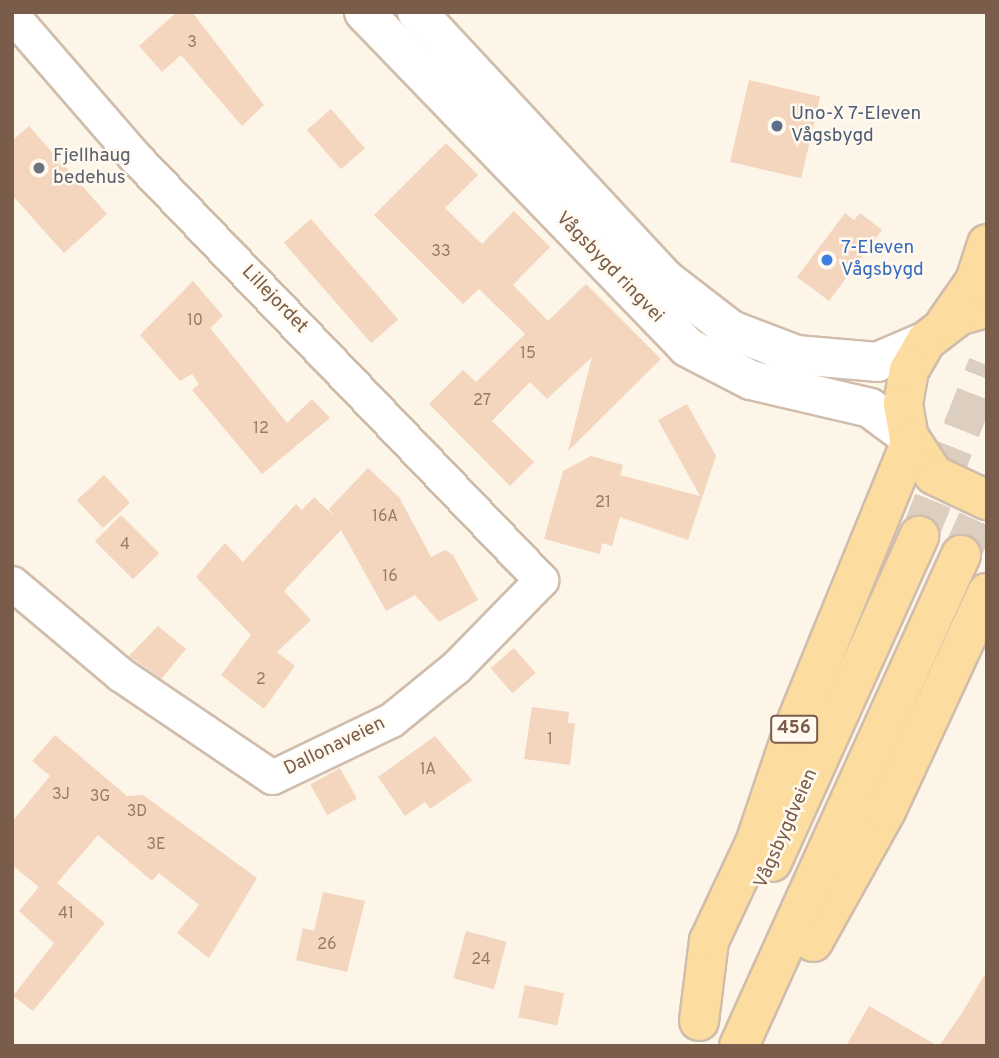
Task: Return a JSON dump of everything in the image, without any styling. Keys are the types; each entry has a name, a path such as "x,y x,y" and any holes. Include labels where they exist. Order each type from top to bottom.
{"main road":[{"name":"456","path":"987,244 975,281 935,332 904,387 910,440 934,475 987,500"},
{"path":"935,332 987,308"},
{"name":"456","path":"694,1033 709,941 758,834 794,728 910,440"},
{"name":"Vågsbygdveien","path":"694,1033 919,536"},
{"path":"739,1046 961,555"},
{"path":"758,1046 882,819 987,593"}],"street":[{"name":"Vågsbygd ringvei","path":"364,12 687,347 751,380 870,408 910,440"},
{"name":"Vågsbygd ringvei","path":"417,12 665,279 731,330 796,355 877,362 935,332"},
{"name":"Lillejordet","path":"12,15 134,156 541,579"},
{"name":"Dallonaveien","path":"12,583 120,674 272,777 391,720 456,667 541,579"}],"building":[{"path":"177,12 192,12 264,105 242,126 181,55 162,72 139,46"},
{"path":"749,80 820,96 801,178 730,162"},
{"path":"331,109 365,148 341,169 307,130"},
{"name":"Fjellhaug bedehus","path":"29,126 107,214 64,253 12,195 12,141"},
{"path":"446,143 478,175 445,208 482,244 514,211 550,247 513,285 548,321 586,284 661,359 568,451 592,357 547,399 530,382 492,421 534,462 510,486 429,404 463,370 476,382 525,334 479,289 463,304 374,215"},
{"path":"845,213 854,220 860,213 882,230 829,301 797,277"},
{"path":"311,219 398,319 371,343 284,243"},
{"path":"193,281 223,316 210,328 287,423 312,399 330,418 262,474 192,390 199,384 192,374 180,381 140,335"},
{"path":"687,404 716,456 688,540 620,517 612,546 602,543 600,554 544,539 563,471 591,456 623,465 620,475 700,496 658,420"},
{"path":"368,468 399,497 431,557 445,550 453,555 478,600 439,622 415,595 386,611 341,530 284,591 311,620 277,652 295,666 264,709 221,675 251,635 196,577 225,543 243,562 296,504 302,510 314,497 333,515 329,509"},
{"path":"104,475 130,503 103,528 77,500"},
{"path":"121,515 159,553 133,579 95,541"},
{"path":"158,626 186,649 161,679 129,656"},
{"path":"514,648 536,673 512,693 491,668"},
{"path":"532,707 569,712 568,723 575,723 570,765 524,759"},
{"path":"55,735 127,796 143,795 257,878 209,958 177,933 199,905 159,873 152,881 98,835 57,883 105,923 33,1011 13,996 54,943 19,911 39,887 12,865 12,822 50,776 32,761"},
{"path":"435,736 472,780 430,809 425,802 405,816 378,777"},
{"path":"340,768 357,799 327,815 310,784"},
{"path":"323,892 365,901 347,972 296,960 303,928 314,931"},
{"path":"466,931 507,942 494,989 453,978"},
{"path":"987,971 987,1046 939,1046 962,1013"},
{"path":"525,985 564,993 557,1026 518,1017"},
{"path":"869,1006 938,1046 846,1046"}],"tunnel":[{"path":"919,536 987,365"},
{"path":"961,555 987,498"}],"place":[{"name":"Uno-X 7-Eleven Vågsbygd","path":"777,126"},
{"name":"Fjellhaug bedehus","path":"39,168"},
{"name":"7-Eleven Vågsbygd","path":"827,260"}]}
